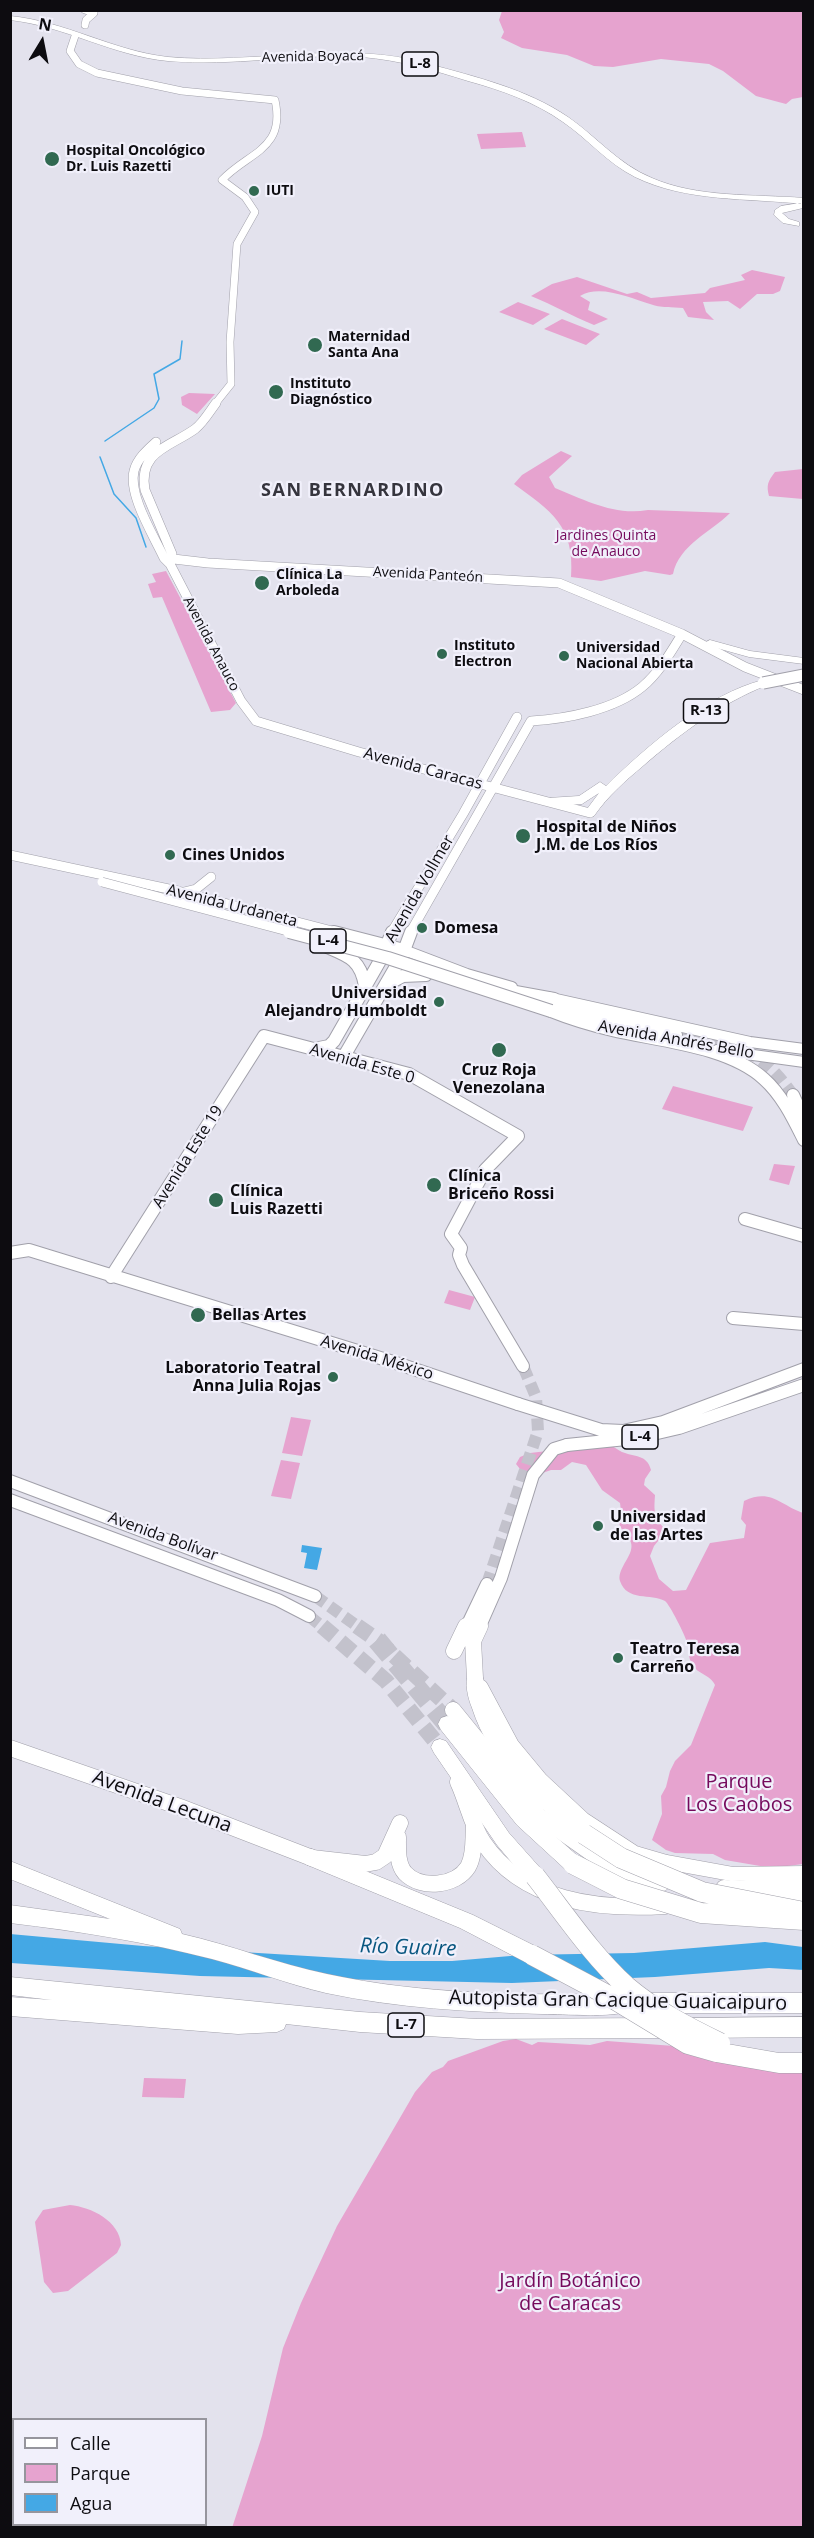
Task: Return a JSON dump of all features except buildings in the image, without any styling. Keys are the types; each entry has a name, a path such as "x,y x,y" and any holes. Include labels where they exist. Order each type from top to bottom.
{"highway":[{"name":"Avenida Boyacá","path":"10,16 44,18 69,24 127,47 163,55 214,57 326,49 370,51 414,57 538,96 562,107 579,118 618,156 654,175 711,188 804,195"},
{"name":"Avenida Boyacá","path":"10,16 46,23 115,49 169,59 219,61 336,53 406,60 489,86 552,110 587,136 622,168 651,181 706,193 804,201"},
{"path":"796,224 782,219 778,212 791,206 804,206"},
{"path":"710,643 749,654 804,662"},
{"name":"R-13","path":"548,802 571,802 587,798 623,768 725,699 763,683 804,675"},
{"name":"R-13","path":"590,813 608,788 654,749"},
{"path":"476,1678 478,1701 492,1736 534,1790 584,1834 621,1858 702,1892 804,1912"},
{"path":"450,1717 523,1819 573,1864 622,1889 701,1913 804,1920"},
{"path":"440,1747 503,1839 601,1959 639,1997 718,2048"},
{"path":"312,1858 466,1921 609,1996 688,2044 718,2048 779,2063 804,2063"},
{"path":"10,1870 212,1950"},
{"name":"Autopista Gran Cacique Guaicaipuro","path":"10,1914 61,1919 212,1950 327,1984 378,1993 478,2002 570,2005 804,2003"},
{"name":"Autopista Gran Cacique Guaicaipuro","path":"10,1986 318,2019 477,2029 804,2027"},
{"path":"10,2006 238,2024 318,2019"}],"main road":[{"path":"85,10 94,13 86,20 85,25"},
{"name":"Avenida Anauco","path":"75,36 70,51 79,64 97,73 182,91 275,100 279,117 272,137 256,156 222,180 234,187 250,203 255,216 243,230 237,244 230,342 231,384 196,428 159,449 143,473 145,489 169,560 240,701 256,721"},
{"name":"Avenida Panteón","path":"169,560 559,584 682,634"},
{"path":"682,634 695,635 710,643"},
{"path":"682,634 745,667 804,690"},
{"name":"Avenida Vollmer","path":"343,1058 380,990 397,966 405,950 407,939 495,788 531,721 559,718 633,694 646,684 682,634"},
{"name":"Avenida Vollmer","path":"313,1049 320,1049 334,1041 380,961 390,935 518,717"},
{"name":"Avenida Caracas","path":"256,721 359,752 590,813"},
{"name":"L-4","path":"10,855 60,869"},
{"name":"L-4","path":"10,861 108,879 340,938 564,1010 676,1035"},
{"path":"178,891 196,889 211,877"},
{"name":"Avenida Urdaneta","path":"108,879 130,880 178,891 405,950"},
{"name":"Avenida Andrés Bello","path":"108,879 388,958 551,1011 572,1020 693,1047"},
{"path":"171,902 188,901 188,896 178,891"},
{"name":"L-4","path":"365,986 363,969 356,960 318,943 367,955 377,949 375,944 369,940"},
{"path":"380,990 403,976 426,975"},
{"name":"L-4","path":"498,989 554,999"},
{"name":"Avenida Este 0","path":"264,1036 409,1074 518,1136 485,1170 451,1234 462,1248 459,1255 463,1265 523,1366"},
{"name":"Avenida Este 19","path":"111,1276 264,1036"},
{"name":"L-4","path":"693,1047 734,1061 757,1072 787,1106 804,1140"},
{"path":"793,1095 804,1119"},
{"path":"745,1219 804,1233"},
{"name":"Avenida México","path":"10,1253 29,1250 390,1361 560,1419 602,1430 623,1431 663,1422 804,1370"},
{"path":"733,1318 801,1324"},
{"name":"L-4","path":"473,1641 501,1578 533,1475 554,1449 567,1444 635,1438 710,1420 804,1385"},
{"name":"Avenida Bolívar","path":"10,1481 315,1596"},
{"name":"Avenida Bolívar","path":"10,1500 278,1600 309,1616"},
{"path":"454,1651 487,1584 473,1641 476,1678"},
{"path":"450,1717 539,1816 610,1866 633,1877 664,1883 739,1889 804,1881"},
{"path":"440,1747 460,1786 483,1843 506,1869 558,1896 590,1905 640,1909 804,1894"},
{"name":"Avenida Lecuna","path":"10,1748 162,1800 312,1858 365,1864 376,1862 385,1856 400,1823 398,1852 400,1864 406,1874 414,1880 433,1884 452,1880 467,1869 474,1824"}],"street":[{"name":"Avenida Urdaneta","path":"405,950 467,974 554,999"},
{"name":"Avenida Andrés Bello","path":"554,999 750,1042 804,1049"},
{"name":"Avenida Andrés Bello","path":"693,1047 804,1062"},
{"path":"476,1678 512,1745 541,1780 583,1819 635,1853 666,1862 732,1874 804,1872"}],"green space":[{"path":"502,11 803,11 803,97 792,99 786,104 756,96 723,71 709,64 661,59 613,67 594,66 567,55 522,48 501,38 504,32 499,20"},
{"path":"522,132 526,147 481,149 477,134"},
{"path":"752,270 785,277 780,291 773,294 757,294 740,309 728,301 703,302 706,312 714,320 688,317 683,308 658,306 615,293 597,291 580,296 590,302 588,310 608,319 594,325 531,296 552,284 577,277 627,294 637,292 651,298 705,293 710,288 745,280 741,275"},
{"path":"518,302 550,314 533,325 499,312"},
{"path":"562,319 600,334 586,345 544,329"},
{"path":"189,393 215,394 197,414 182,405 181,397"},
{"name":"Jardines Quinta de Anauco","path":"561,451 572,456 549,477 555,488 589,502 623,511 730,513 689,547 676,564 673,574 645,571 601,581 571,577 569,545 558,522 539,503 514,484 522,475"},
{"path":"803,469 803,499 769,496 768,483 775,472"},
{"path":"166,571 236,703 230,710 211,712 162,597 153,598 148,584 156,582 152,574"},
{"path":"673,1086 753,1107 743,1131 662,1109"},
{"path":"774,1164 795,1166 789,1185 769,1180"},
{"path":"449,1290 475,1297 470,1310 444,1303"},
{"path":"291,1417 311,1420 302,1456 282,1453"},
{"name":"Parque Los Caobos","path":"608,1444 622,1452 640,1457 649,1465 651,1470 644,1485 655,1495 655,1514 667,1530 654,1546 650,1556 659,1579 673,1591 686,1590 710,1543 744,1538 746,1525 741,1519 744,1501 753,1497 768,1497 803,1513 803,1864 772,1868 725,1860 713,1854 675,1853 666,1850 652,1840 662,1814 661,1796 670,1771 675,1761 691,1745 715,1685 692,1664 686,1638 665,1601 634,1594 623,1588 620,1573 632,1546 619,1523 620,1503 602,1490 586,1465 572,1462 561,1470 551,1470 534,1476 524,1474 516,1464 520,1457 530,1453"},
{"path":"281,1460 300,1463 291,1499 271,1496"},
{"name":"Jardín Botánico de Caracas","path":"516,2039 532,2045 538,2042 590,2045 607,2041 674,2046 803,2069 803,2527 232,2528 262,2436 283,2348 337,2226 415,2092 432,2072 443,2067 448,2061 503,2041"},
{"path":"144,2078 186,2079 184,2098 142,2097"},
{"path":"70,2205 95,2212 110,2222 116,2229 121,2245 117,2253 68,2291 53,2293 44,2282 35,2222 43,2210"}],"water":[{"path":"302,1545 322,1548 317,1570 304,1568 307,1553 301,1552"},
{"name":"Río Guaire","path":"10,1934 143,1946 390,1961 452,1961 522,1955 634,1953 765,1942 803,1947 804,1970 769,1968 655,1977 512,1983 200,1976 11,1963"}],"waterway":[{"path":"105,441 154,408 159,399 154,374 180,359 182,341"},
{"path":"100,457 114,494 136,518 146,547"}],"tunnel":[{"path":"676,1035 714,1041 755,1056 780,1078 793,1095"},
{"path":"487,1584 538,1431 536,1397 523,1366"},
{"path":"315,1596 360,1628"},
{"path":"309,1616 324,1628"},
{"path":"322,1626 386,1681 440,1747"},
{"path":"357,1626 377,1640 453,1710"},
{"path":"377,1640 447,1724"}],"place":[{"name":"Hospital Oncológico Dr. Luis Razetti","path":"52,159"},
{"name":"IUTI","path":"254,191"},
{"name":"Maternidad Santa Ana","path":"315,345"},
{"name":"Instituto Diagnóstico","path":"276,392"},
{"name":"Clínica La Arboleda","path":"262,583"},
{"name":"Instituto Electron","path":"442,654"},
{"name":"Universidad Nacional Abierta","path":"564,656"},
{"name":"Hospital de Niños J.M. de Los Ríos","path":"523,836"},
{"name":"Cines Unidos","path":"170,855"},
{"name":"Domesa","path":"422,928"},
{"name":"Universidad Alejandro Humboldt","path":"439,1002"},
{"name":"Cruz Roja Venezolana","path":"499,1050"},
{"name":"Clínica Briceño Rossi","path":"434,1185"},
{"name":"Clínica Luis Razetti","path":"216,1200"},
{"name":"Bellas Artes","path":"198,1315"},
{"name":"Laboratorio Teatral Anna Julia Rojas","path":"333,1377"},
{"name":"Universidad de las Artes","path":"598,1526"},
{"name":"Teatro Teresa Carreño","path":"618,1658"}],"district":[{"name":"SAN BERNARDINO","path":"353,491"}]}
